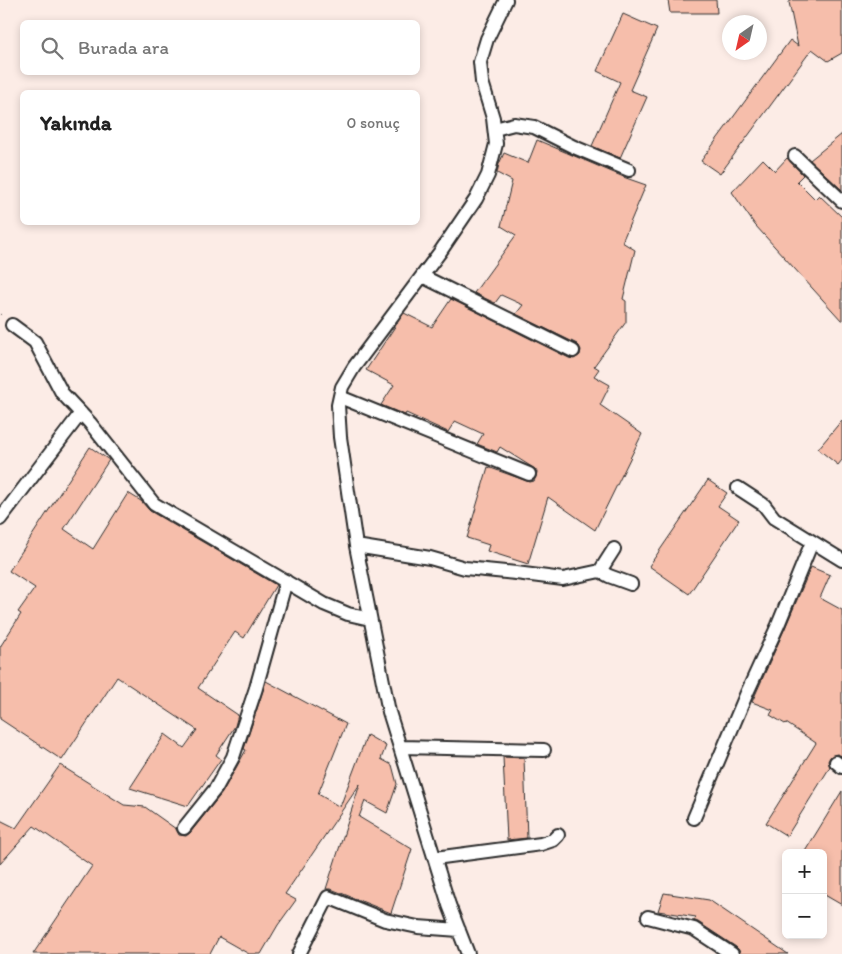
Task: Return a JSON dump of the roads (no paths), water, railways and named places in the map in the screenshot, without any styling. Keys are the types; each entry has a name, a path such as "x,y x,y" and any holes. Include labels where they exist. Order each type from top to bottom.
{"street":[{"path":"468,954 450,905 389,712 356,546 340,437 338,405 342,387 354,367 440,252 476,199 488,175 496,144 495,129 482,82 480,62 487,39 506,0"},
{"path":"495,129 514,124 534,127 574,147 629,170"},
{"path":"795,156 842,200"},
{"path":"422,276 573,351"},
{"path":"12,325 36,342 62,393 81,413 154,504 324,604 348,614 370,619"},
{"path":"340,397 529,474"},
{"path":"0,519 81,413"},
{"path":"738,488 764,505 774,518 842,560"},
{"path":"694,818 812,542"},
{"path":"356,546 430,558 465,568 563,579 600,571 631,584"},
{"path":"600,571 614,549"},
{"path":"184,828 216,788 233,757 286,581"},
{"path":"400,746 544,750"},
{"path":"435,858 540,844 553,840 558,835"},
{"path":"299,954 328,897 385,920 418,927 459,930"},
{"path":"648,917 694,929 732,954"}]}
